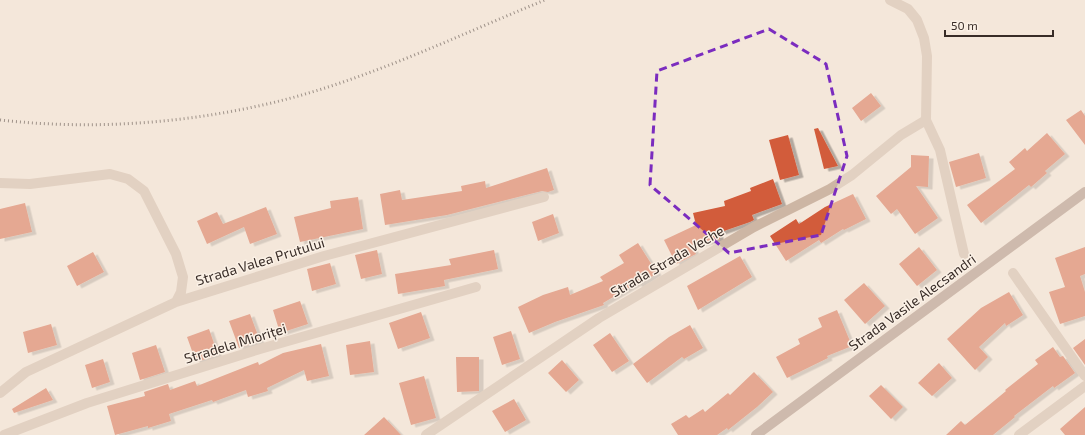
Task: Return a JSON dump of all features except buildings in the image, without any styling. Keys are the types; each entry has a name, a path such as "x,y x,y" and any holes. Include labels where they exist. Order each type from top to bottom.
{"main road":[{"name":"Strada Vasile Alecsandri","path":"756,435 1085,192"}],"street":[{"path":"890,0 908,9 917,20 924,38 927,56 926,120 940,150 964,254"},
{"name":"Strada Strada Veche","path":"426,435 599,318 754,227 830,189 852,176 901,135 926,120"},
{"path":"0,184 30,184 110,174 128,179 144,191 176,254 183,277 181,292 176,302"},
{"name":"Strada Valea Prutului","path":"0,393 26,372 176,302 324,256 544,197"},
{"path":"1013,273 1085,376"},
{"name":"Stradela Mioriței","path":"4,435 86,402 260,349 476,287"},
{"path":"1018,435 1085,386"}],"highlighted area":[{"path":"769,29 826,64 847,156 821,235 729,253 650,185 657,71"}],"railway":[{"path":"0,120 67,125 135,123 201,116 267,104 338,84 408,58 545,0"}]}
